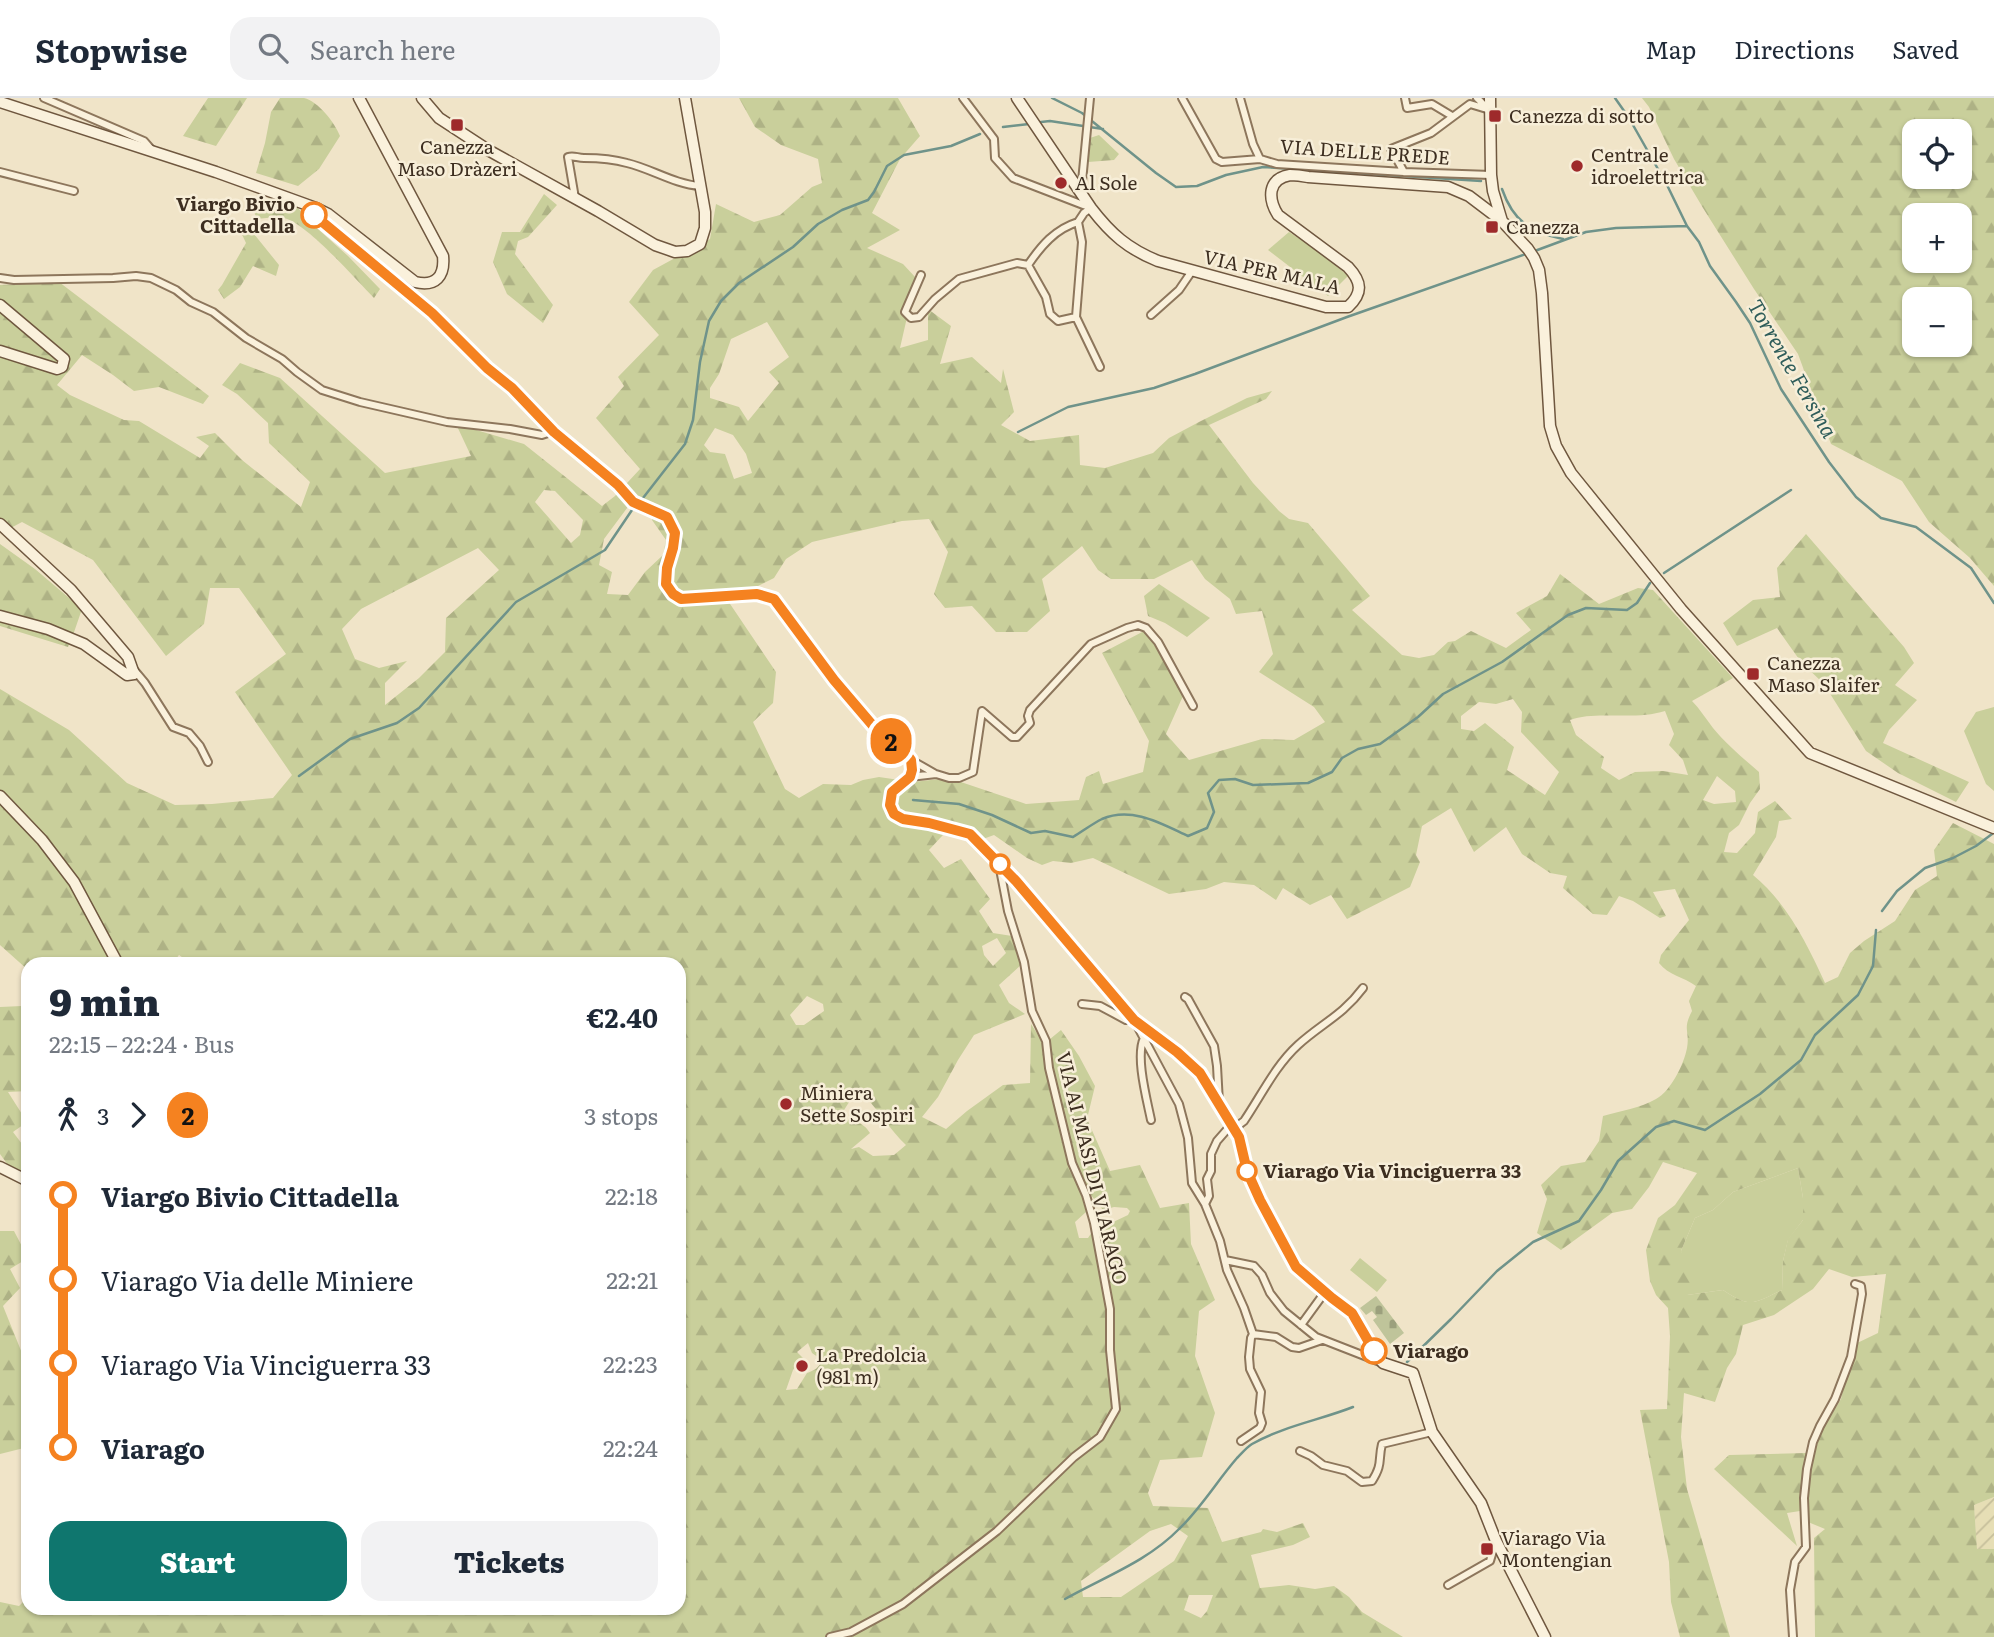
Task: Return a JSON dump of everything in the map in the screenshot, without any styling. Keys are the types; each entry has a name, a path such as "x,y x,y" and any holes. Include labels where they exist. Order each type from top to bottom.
{"main road":[{"path":"0,102 290,197 328,214 415,282 425,285 433,283 440,277 444,267 443,256 359,98"},
{"path":"422,98 439,118 488,150 654,245 675,252 687,251 700,244 705,228 705,212 685,98"},
{"name":"VIA PER MALA","path":"1017,98 1104,225 1135,252 1192,271 1326,307 1348,307 1358,294 1357,276 1278,215 1270,196 1277,181 1290,175 1448,187 1477,202"},
{"path":"1490,98 1490,175 1502,221"},
{"path":"1493,191 1477,202 1502,221 1531,253 1539,270 1550,426 1556,446 1571,473 1588,495 1681,609 1810,753 1994,828"},
{"path":"316,208 314,215 432,313 487,368 512,388 554,432 618,485 633,502 667,517 675,533 666,584 673,594 681,599 757,594 774,599 834,680 880,734 905,752 911,760 910,777 892,792 890,805 894,814 903,819 970,834 998,862 1134,1020 1200,1073 1239,1137 1251,1181 1296,1267 1352,1313 1383,1363 1413,1373 1432,1432 1481,1503 1496,1541 1545,1637"},
{"path":"0,305 64,359 62,367 57,369 0,351"},
{"path":"0,524 71,590 128,657 134,674 127,675 84,644 48,629 0,616"},
{"path":"0,796 43,840 74,882 114,957"},
{"path":"0,1167 21,1178"}],"street":[{"path":"44,98 144,141 155,153"},
{"path":"962,98 994,139 996,158 1013,178 1091,208"},
{"path":"1081,194 1090,98"},
{"path":"1182,98 1216,159 1222,162 1260,159"},
{"name":"VIA DELLE PREDE","path":"1240,98 1260,159 1277,164 1490,175"},
{"path":"1405,98 1407,108 1432,104 1452,116"},
{"path":"1476,98 1490,110"},
{"path":"1404,172 1391,149 1431,133 1470,104 1490,110"},
{"path":"575,198 568,163 568,157 573,155 628,163 687,185 700,186"},
{"path":"0,172 75,191"},
{"path":"1028,265 1044,241 1069,224 1078,222 1091,208"},
{"path":"1078,222 1082,242 1076,317 1100,367"},
{"path":"921,275 905,312 911,318 919,317 959,279 1017,264 1028,265"},
{"path":"1028,265 1046,297 1050,314 1058,321 1076,317"},
{"path":"1151,315 1179,289 1192,271"},
{"path":"0,278 150,278 213,312 322,390 360,402 447,422 542,435 554,432"},
{"path":"910,777 936,774 959,778 973,772 982,711 1012,737 1017,737 1030,723 1030,710 1091,644 1138,625 1146,628 1157,642 1193,706"},
{"path":"133,669 173,727 189,733 208,762"},
{"path":"911,760 936,774"},
{"name":"VIA AI MASI DI VIARAGO","path":"830,1637 851,1632 903,1604 997,1531 1074,1457 1100,1437 1116,1409 1110,1350 1110,1310 1094,1223 1086,1195 1072,1163 1049,1069 1046,1041 1032,1011 1024,962 1008,911 998,862"},
{"path":"1205,1204 1209,1196 1207,1179 1211,1171 1211,1154 1217,1141 1244,1121 1284,1059 1298,1044 1351,1004 1363,988"},
{"path":"1185,997 1214,1046 1219,1105"},
{"path":"1082,1003 1100,1006 1126,1020 1134,1020 1179,1104 1188,1138 1192,1183 1205,1204 1220,1241 1229,1274 1253,1334 1250,1369 1261,1392 1259,1413 1262,1423 1260,1428 1241,1441"},
{"path":"1144,1038 1141,1045 1142,1086 1151,1119"},
{"path":"1225,1260 1254,1266 1284,1311 1322,1340 1383,1363"},
{"path":"1793,1637 1790,1590 1795,1562 1806,1547 1804,1499 1807,1469 1813,1442 1835,1399 1851,1357 1862,1294 1861,1286 1855,1284"},
{"path":"1301,1325 1325,1292"},
{"path":"1253,1334 1276,1337 1299,1348 1322,1340"},
{"path":"1300,1451 1323,1465 1347,1471 1362,1482 1372,1480 1377,1474 1382,1459 1382,1444 1432,1432"},
{"path":"1448,1586 1490,1561 1496,1541"}],"shaded area":[{"path":"1994,1497 1994,1549 1977,1549 1974,1505"}],"green space":[{"path":"208,98 247,98 216,146 183,136"},
{"path":"280,98 304,98 315,103 330,119 340,136 319,169 298,186 256,173 271,112"},
{"path":"739,98 898,98 920,136 900,159 872,213 900,230 867,248 903,264 916,278 900,348 928,340 928,309 951,326 940,364 972,357 1001,383 1003,369 1014,412 1001,425 1030,441 1079,435 1080,465 1105,468 1153,453 1169,438 1199,422 1247,398 1272,391 1266,399 1209,425 1253,483 1279,511 1289,519 1308,523 1370,596 1352,610 1402,655 1419,658 1434,655 1448,642 1455,641 1471,631 1506,648 1531,630 1516,613 1547,596 1560,574 1599,604 1638,588 1653,590 1733,678 1692,701 1723,740 1759,772 1760,789 1739,825 1729,833 1724,852 1737,853 1755,833 1758,812 1775,801 1792,819 1779,821 1776,837 1753,875 1786,911 1825,983 1838,977 1850,953 1895,921 1915,890 1937,876 1934,850 1953,823 1994,844 1994,1497 1974,1505 1977,1549 1994,1549 1994,1637 1815,1637 1814,1538 1825,1529 1808,1522 1809,1483 1814,1456 1820,1434 1841,1399 1853,1345 1878,1333 1886,1274 1852,1277 1829,1269 1813,1289 1774,1315 1743,1325 1736,1354 1727,1368 1715,1402 1684,1393 1681,1437 1687,1489 1730,1637 1680,1637 1671,1602 1669,1562 1640,1410 1667,1409 1670,1336 1668,1308 1656,1295 1650,1281 1646,1250 1658,1218 1675,1205 1697,1173 1663,1162 1632,1209 1612,1213 1561,1250 1537,1233 1547,1199 1541,1185 1561,1166 1585,1162 1599,1141 1603,1116 1656,1099 1672,1084 1680,1069 1687,1048 1687,1026 1692,1011 1689,1001 1696,986 1659,963 1661,955 1689,920 1675,889 1653,892 1666,916 1660,918 1633,901 1619,896 1607,915 1593,914 1563,888 1567,876 1550,873 1522,854 1506,827 1474,852 1451,808 1422,826 1416,855 1420,862 1410,887 1347,919 1331,895 1310,905 1283,888 1276,900 1254,885 1224,882 1206,889 1169,894 1093,858 1071,863 1053,861 1042,865 994,835 983,839 955,822 929,850 944,868 961,859 990,899 979,911 993,933 1012,936 1022,964 999,985 1009,1003 1025,1014 974,1035 938,1097 922,1117 946,1129 1003,1085 1030,1083 1031,1024 1044,1044 1061,1030 1095,1086 1087,1119 1110,1171 1140,1165 1160,1208 1189,1203 1191,1244 1215,1300 1199,1311 1195,1356 1215,1413 1202,1457 1160,1460 1148,1493 1153,1506 1208,1508 1222,1542 1261,1532 1263,1529 1277,1532 1303,1523 1310,1537 1293,1545 1251,1555 1260,1588 1289,1585 1315,1589 1334,1586 1349,1597 1362,1612 1403,1637 0,1637 0,1602 19,1606 21,1604 21,1615 686,1615 686,957 115,957 75,881 0,794 0,689 69,730 127,783 175,805 273,798 292,775 235,692 286,654 239,588 210,588 204,624 166,656 93,560 22,522 7,530 0,522 0,353 57,370 65,359 0,304 0,285 59,282 209,396 203,404 159,387 134,391 82,355 57,385 70,395 124,420 139,421 200,458 209,446 196,437 215,433 242,460 301,507 310,482 269,443 268,423 237,394 222,385 240,363 280,378 385,473 471,456 456,424 524,444 602,506 640,469 596,418 624,386 618,377 659,335 629,302 653,270 710,239 716,204 754,222 780,215 812,187 822,183 818,159 781,145 755,127","holes":["767,322 789,357 769,372 779,383 748,421 739,407 710,398 710,388 719,374 731,339","715,428 733,435 746,454 752,473 734,479 725,454 710,452 704,445","544,490 555,491 583,520 580,535 571,543 535,502","636,496 654,503 652,520 666,540 663,555 645,572 628,595 607,594 612,572 599,565 604,539","929,519 948,552 934,594 945,608 972,606 996,632 1027,632 1050,611 1042,579 1082,546 1098,570 1111,579 1154,579 1192,560 1205,579 1230,599 1236,614 1262,611 1273,654 1259,672 1314,707 1325,722 1294,740 1262,739 1189,760 1166,734 1183,696 1146,630 1102,653 1149,741 1143,772 1103,784 1099,771 1086,777 1079,800 1026,804 949,778 913,782 879,777 851,785 823,784 799,798 785,789 753,722 773,703 776,672 722,592 754,588 774,578 786,559 812,542 902,521","478,548 499,570 446,618 445,652 419,678 385,705 385,683 407,661 379,668 355,659 342,629 361,609","1513,699 1522,712 1521,732 1559,772 1545,795 1507,770 1514,747 1485,723 1474,731 1461,729 1461,716 1479,702 1496,704","1665,711 1674,734 1669,745 1683,760 1688,775 1663,771 1635,772 1619,780 1601,768 1604,757 1576,735 1570,720 1591,716 1653,714","1717,776 1735,791 1736,802 1714,804 1703,800","997,938 1006,953 993,966 984,955 982,946","807,996 823,1004 824,1011 804,1025 796,1025 790,1015","864,1095 906,1145 894,1155 873,1156 859,1147 851,1149 870,1133 852,1120 839,1118 851,1099","1798,1168 1803,1198 1803,1220 1788,1239 1783,1261 1782,1290 1752,1302 1740,1300 1723,1290 1687,1295 1693,1280 1681,1251 1695,1218 1713,1210 1733,1192","1090,1194 1103,1210 1114,1207 1127,1208 1130,1211 1128,1215 1109,1224 1100,1220 1088,1238 1079,1238 1075,1222 1086,1212 1082,1196","808,1343 812,1353 822,1360 816,1368 807,1373 797,1389 786,1390 793,1370 803,1358 797,1352","1171,1524 1188,1536 1174,1561 1121,1597 1083,1597 1081,1581 1150,1531","1189,1595 1213,1595 1201,1618 1184,1610"]},
{"path":"1642,98 1994,98 1994,586 1970,558 1929,522 1902,481 1831,444 1798,354 1754,289 1674,159"},
{"path":"1099,135 1119,154 1114,160 1088,162 1090,138"},
{"path":"544,194 557,205 528,237 518,241 515,254 553,305 543,323 507,294 493,262 502,232 520,232"},
{"path":"269,198 295,205 380,289 374,298 306,230 284,218 257,219 254,212"},
{"path":"238,226 250,229 279,265 276,276 253,266 240,287 224,299 218,290 246,243"},
{"path":"1289,232 1323,254 1348,276 1328,296 1268,250"},
{"path":"0,307 62,360 61,367 0,350"},
{"path":"1806,534 1904,647 1914,663 1895,685 1917,700 1889,730 1883,743 1969,782 1956,802 1898,773 1866,751 1824,684 1801,662 1777,628 1737,646 1723,623 1753,600 1780,597 1777,568"},
{"path":"0,544 35,569 82,609 72,638 0,615"},
{"path":"1159,584 1210,618 1187,637 1148,616 1144,596"},
{"path":"0,617 71,640 68,647 0,626"},
{"path":"1994,707 1994,791 1986,784 1964,731 1976,712"},
{"path":"0,797 73,883 113,957 21,957 21,964 0,945"},
{"path":"21,1006 21,1091 8,1092 21,1113 21,1126 13,1132 21,1143 21,1176 13,1172 0,1154 0,1007"},
{"path":"1798,1168 1803,1198 1803,1220 1788,1240 1783,1261 1782,1290 1752,1302 1740,1300 1723,1290 1687,1295 1681,1251 1695,1218 1713,1210 1733,1192"},
{"path":"0,1231 14,1231 21,1244 21,1262 10,1269 20,1288 3,1306 21,1351 21,1449 0,1454"},
{"path":"1360,1258 1387,1280 1377,1292 1350,1270"},
{"path":"1376,1296 1404,1333 1390,1344 1373,1320 1377,1317 1372,1311 1366,1315 1360,1308"},
{"path":"1806,1453 1800,1511 1787,1513 1797,1546 1714,1469 1729,1455"}],"waterway":[{"path":"1052,98 1082,113 1176,187 1197,186 1226,175 1263,167 1481,181"},
{"name":"Torrente Fersina","path":"1615,98 1667,185 1710,266 1750,323 1781,389 1829,462 1856,497 1881,518 1916,527 1971,568 1994,603"},
{"path":"1041,122 1103,129"},
{"path":"1003,127 1029,124"},
{"path":"643,498 685,444 693,420 700,362 709,321 721,301 739,283 793,247 818,224 842,210 868,200 887,166 904,155 951,146 980,134"},
{"path":"1502,189 1506,200 1525,224 1542,233 1563,239"},
{"path":"1532,252 1586,232 1616,228 1687,226"},
{"path":"1018,432 1068,407 1154,388 1526,254"},
{"path":"1664,573 1791,490"},
{"path":"299,776 350,739 397,723 419,708 516,602 605,550 632,510"},
{"path":"913,800 959,804 992,815 1031,833 1045,831 1073,837 1102,819 1124,814 1146,818 1188,836 1207,828 1214,812 1208,793 1219,780 1235,779 1253,785 1308,783 1332,772 1342,758 1358,749 1380,744 1418,717 1443,694 1502,662 1568,615 1586,608 1627,610 1637,603 1650,583"},
{"path":"1882,911 1897,891 1925,868 1953,858 1992,834"},
{"path":"1407,1362 1497,1271 1533,1242 1579,1221 1618,1161 1656,1127 1674,1121 1705,1130 1760,1094 1801,1060 1815,1035 1858,995 1873,966 1876,930"},
{"path":"1065,1599 1125,1568 1167,1540 1187,1521 1246,1448 1277,1432 1353,1407"}],"bus line":[{"name":"2","path":"314,215 432,313 487,368 512,388 554,432 618,485 633,502 667,517 675,533 666,584 673,594 681,599 757,594 774,599 834,680 880,734 905,752 911,760 910,777 892,792 890,805 894,814 903,819 970,834 1016,881 1134,1020 1200,1073 1239,1137 1247,1171 1296,1267 1352,1313 1374,1351"}],"place":[{"name":"Canezza di sotto","path":"1495,116"},
{"name":"Canezza Maso Dràzeri","path":"457,125"},
{"name":"Centrale idroelettrica","path":"1577,166"},
{"name":"Al Sole","path":"1061,183"},
{"name":"Viargo Bivio Cittadella","path":"314,215"},
{"name":"Canezza","path":"1492,227"},
{"name":"Canezza Maso Slaifer","path":"1753,674"},
{"name":"Miniera Sette Sospiri","path":"786,1104"},
{"name":"Viarago Via Vinciguerra 33","path":"1247,1171"},
{"name":"Viarago","path":"1374,1351"},
{"name":"La Predolcia (981 m)","path":"802,1366"},
{"name":"Viarago Via Montengian","path":"1487,1549"}]}
